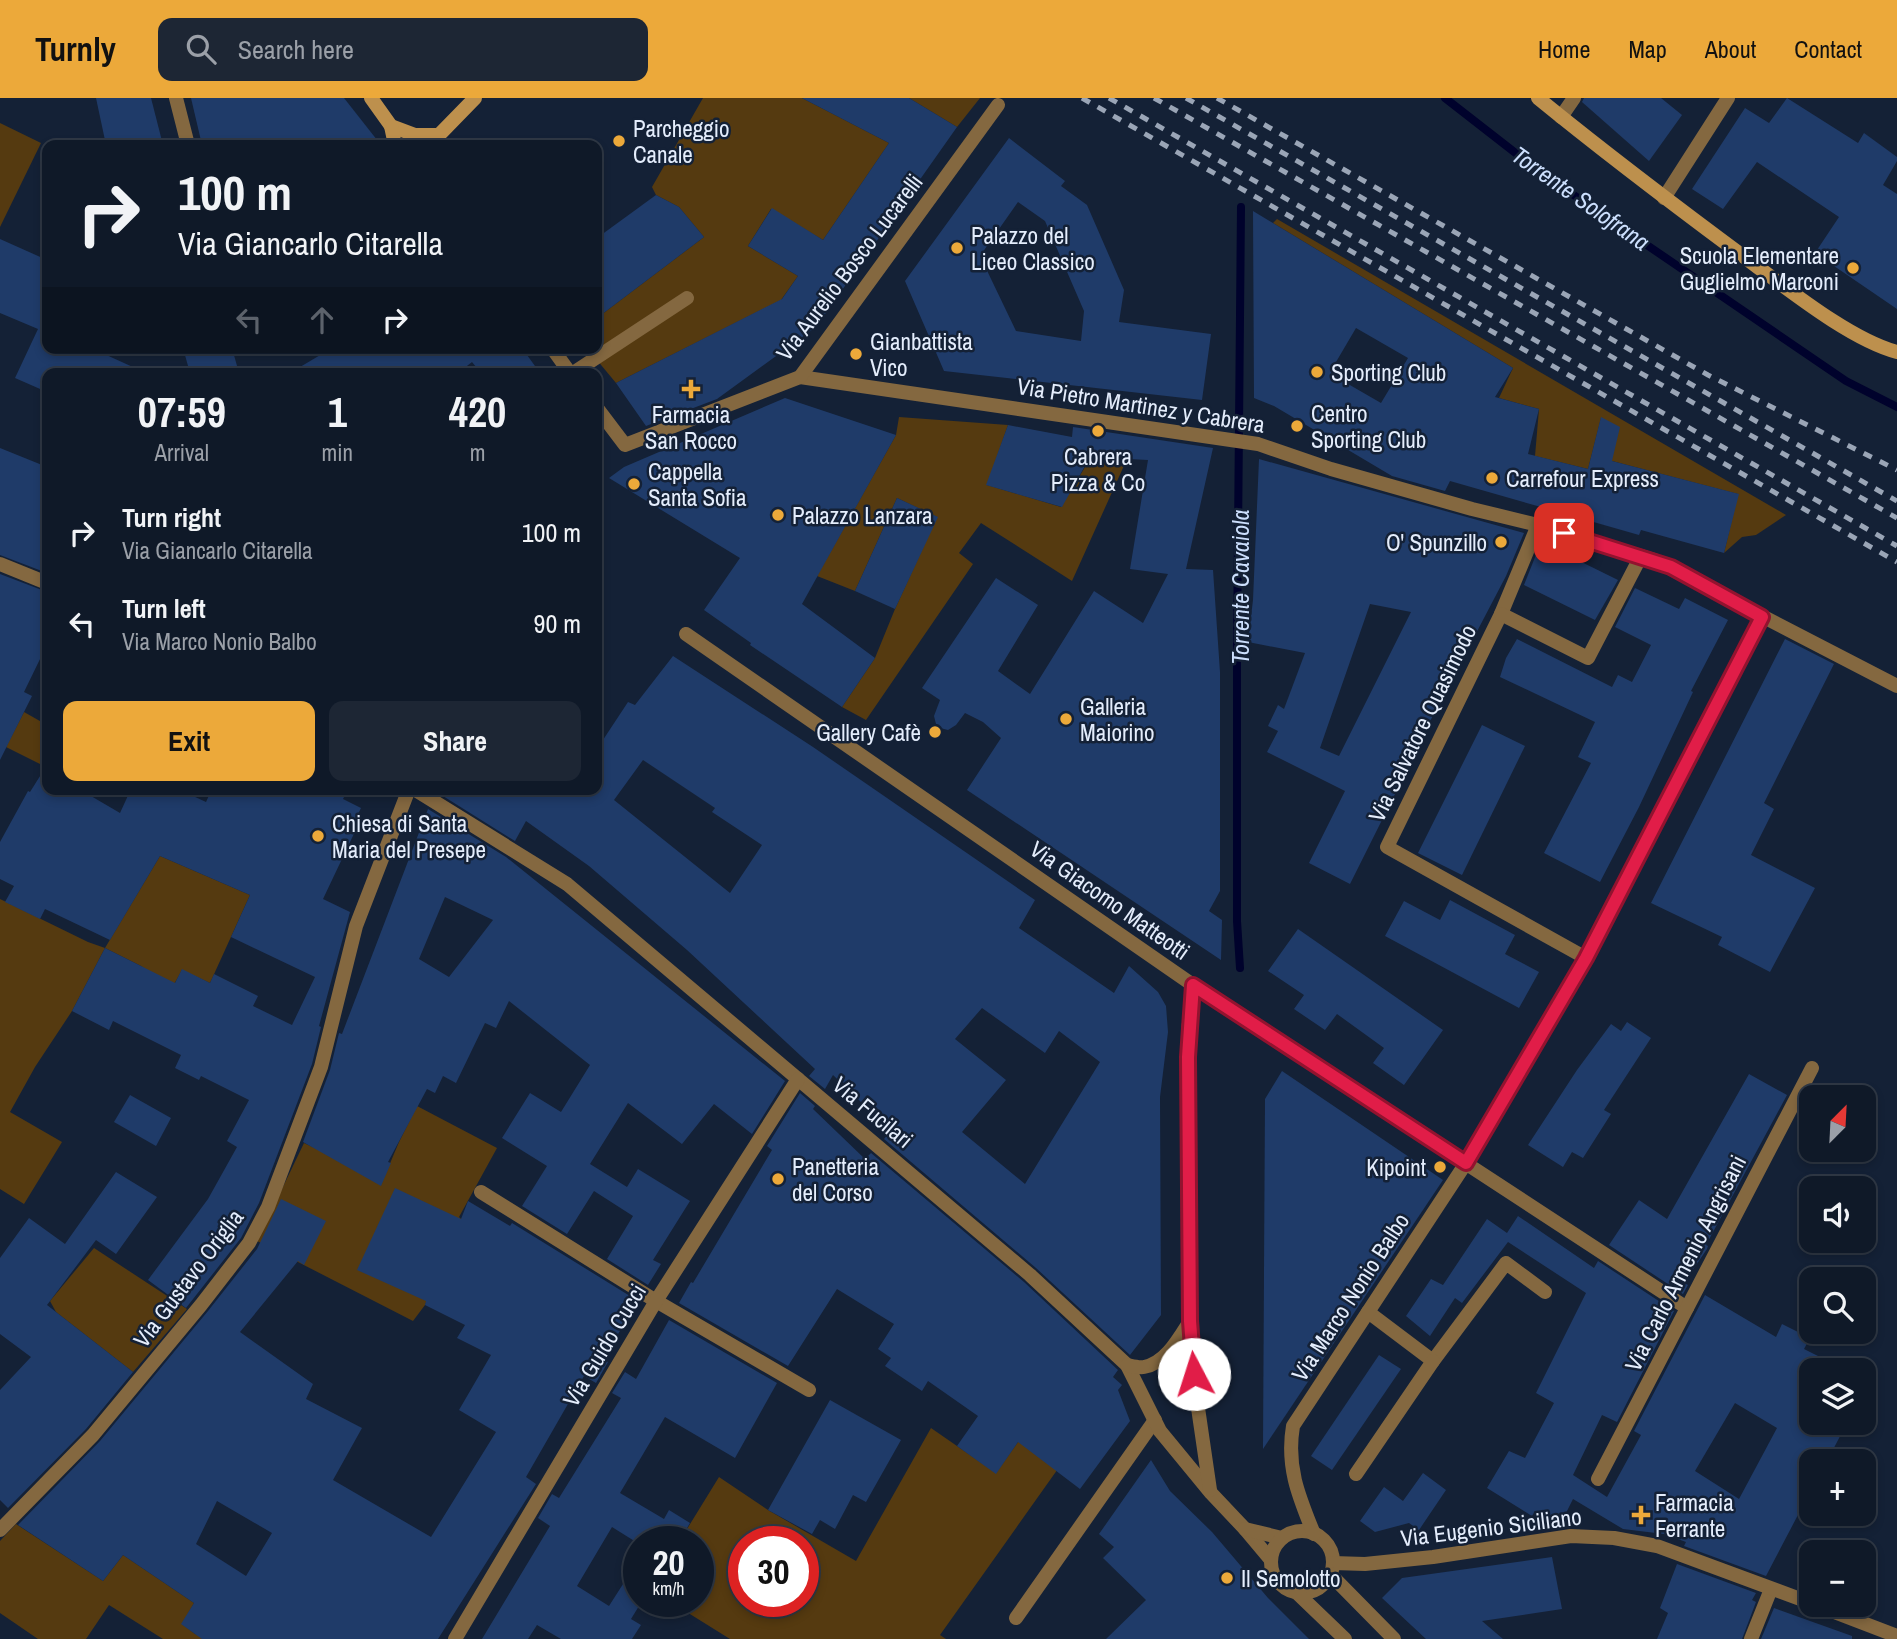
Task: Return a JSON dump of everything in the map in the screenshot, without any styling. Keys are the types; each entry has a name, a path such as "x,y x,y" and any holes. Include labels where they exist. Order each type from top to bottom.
{"main road":[{"path":"391,126 438,140 475,98"},
{"path":"1538,98 1664,198 1808,304 1853,331 1897,352"},
{"path":"374,100 391,126 394,140"}],"street":[{"path":"176,98 187,140"},
{"path":"1561,117 1574,98"},
{"path":"1664,198 1728,98"},
{"name":"Via Aurelio Bosco Lucarelli","path":"602,415 625,445 800,377 998,105"},
{"path":"602,353 687,298"},
{"path":"557,354 568,368"},
{"path":"580,368 601,354"},
{"name":"Via Pietro Martinez y Cabrera","path":"800,377 1258,444 1344,472 1642,556 1671,567 1897,686"},
{"name":"Via Salvatore Quasimodo","path":"1538,525 1501,614 1387,847 1586,958"},
{"path":"1501,614 1588,658 1642,556"},
{"path":"0,564 42,581"},
{"name":"Via Marco Nonio Balbo","path":"1314,1534 1292,1471 1289,1451 1293,1426 1466,1163 1586,958 1762,617"},
{"name":"Via Giacomo Matteotti","path":"686,634 1193,985 1188,1032 1190,1321 1197,1401 1211,1493"},
{"name":"Via Gustavo Origlia","path":"2,1525 93,1435 249,1243 268,1206 321,1067 356,926 409,795"},
{"name":"Via Fucilari","path":"421,795 567,884 1030,1275 1127,1365 1160,1431 1270,1560 1280,1585 1297,1592 1345,1639"},
{"path":"1193,985 1687,1308"},
{"name":"Via Carlo Armenio Angrisani","path":"1598,1479 1812,1068"},
{"name":"Via Guido Cucci","path":"456,1639 656,1301 797,1079"},
{"path":"481,1192 656,1301 809,1390"},
{"path":"1356,1474 1433,1361 1506,1263 1545,1292"},
{"path":"1368,1312 1433,1361"},
{"path":"1127,1365 1144,1367 1159,1360 1172,1348 1190,1321"},
{"path":"1016,1618 1155,1420"},
{"path":"1245,1529 1282,1538"},
{"path":"1270,1560 1276,1544 1282,1538 1298,1531 1314,1534 1328,1545 1331,1568 1394,1639"},
{"name":"Via Eugenio Siciliano","path":"1331,1568 1433,1557 1572,1536 1614,1538 1657,1546 1799,1599"},
{"path":"1297,1592 1317,1589 1331,1568"},
{"path":"1751,1639 1771,1588"},
{"name":"Via Eugenio Siciliano","path":"1847,1617 1897,1636"}],"shaded area":[{"path":"703,98 802,98 889,143 823,240 771,209 748,246 798,276 781,300 616,383 592,354 602,354 602,314 704,237 679,207 656,195 652,187"},
{"path":"909,98 980,98 957,127"},
{"path":"0,123 41,143 0,227"},
{"path":"1277,219 1786,515 1756,535 1742,537 1724,553 1738,494 1612,461 1601,418 1588,469 1535,456 1539,409 1499,398 1513,368 1273,223"},
{"path":"899,417 1008,425 987,485 1061,507 1088,462 1127,459 1072,581 981,523 959,553 973,564 866,720 842,707 875,658 937,517 897,498 855,591 817,576 896,435"},
{"path":"24,712 42,722 42,765 6,747"},
{"path":"160,856 250,895 210,983 182,970 172,988 141,966 105,948"},
{"path":"0,899 105,948 72,1011 35,1067 10,1112 62,1142 24,1204 0,1189"},
{"path":"417,1106 497,1148 459,1217 461,1219 425,1305 413,1321 257,1241 304,1143 383,1180"},
{"path":"94,1248 187,1309 133,1372 56,1312 50,1301"},
{"path":"931,1428 996,1473 1018,1442 1082,1435 940,1635 946,1639 730,1639 695,1617 714,1617 714,1526 689,1526 719,1477 796,1526 728,1526 728,1617 819,1617 819,1540 856,1561"},
{"path":"16,1524 103,1581 123,1555 194,1603 182,1624 195,1634 218,1639 163,1639 109,1605 86,1639 38,1639 0,1613 0,1541"}],"building":[{"path":"96,98 151,98 162,140 105,140"},
{"path":"191,98 344,98 377,140 201,140"},
{"path":"802,98 909,98 957,127 816,327 717,399 646,426 616,383 782,299 798,276 748,246 772,208 823,240 889,143"},
{"path":"1584,98 1661,98 1682,115 1649,161 1582,102"},
{"name":"Scuola Elementare Guglielmo Marconi","path":"1787,98 1858,143 1864,133 1897,157 1883,185 1897,194 1897,309 1815,253 1839,217 1757,162 1723,209 1692,189 1745,108 1769,123"},
{"name":"Palazzo del Liceo Classico","path":"1009,138 1065,181 1061,186 1087,205 1124,290 1119,322 1211,334 1202,400 944,371 905,281","holes":["1018,202 1045,221 1084,311 1081,341 1016,331 980,256"]},
{"path":"656,195 679,207 704,237 602,314 602,234"},
{"path":"1253,211 1513,368 1495,397 1539,409 1528,454 1588,469 1601,417 1620,427 1612,461 1739,494 1724,553 1641,530 1639,535 1450,481 1445,491 1392,476 1274,406 1254,398","holes":["1356,328 1408,358 1381,403 1336,377 1343,366 1336,362"]},
{"path":"0,239 42,258 42,354 104,354 135,368 42,368 42,390 15,378 38,329 0,313"},
{"path":"185,354 234,354 238,368 189,368"},
{"path":"322,354 526,354 536,368 477,368 472,362 464,368 298,368"},
{"name":"Palazzo Lanzara","path":"785,398 896,435 802,604 875,658 842,707 750,645 751,643 704,610 740,558 609,478 624,467"},
{"path":"1008,425 1072,437 1073,427 1213,448 1186,569 1213,570 1220,672 1220,891 1209,911 1222,920 1221,960 967,790 1001,738 983,722 965,713 956,725 948,730 936,724 934,716 940,700 922,688 996,578 1038,605 998,671 1030,694 1094,591 1143,623 1168,574 1130,569 1148,460 1090,457 1062,507 986,485"},
{"path":"0,448 42,465 42,571 0,555"},
{"path":"1259,459 1524,533 1506,576 1405,769 1407,770 1350,884 1309,863 1345,791 1267,752 1278,731 1268,726 1278,705 1284,709 1305,653 1248,642 1253,600","holes":["1370,604 1411,612 1339,756 1320,748"]},
{"path":"897,498 938,517 895,609 855,591"},
{"path":"1541,542 1618,580 1595,620 1524,585"},
{"path":"0,574 42,590 42,657 24,692 32,696 0,760"},
{"path":"1635,588 1679,609 1685,598 1728,620 1691,691 1693,692 1639,807 1600,882 1544,853 1591,763 1578,757 1595,722 1500,677 1506,658 1517,639 1612,687 1618,675 1632,682 1651,645 1615,627"},
{"path":"1785,639 1834,664 1764,803 1774,809 1751,855 1815,888 1770,972 1718,945 1722,937 1651,903"},
{"path":"673,656 813,747 1035,900 1019,928 1114,993 1129,966 1158,992 1166,1006 1168,1032 1160,1097 1161,1315 1130,1355 1036,1268 884,1139 891,1131 833,1075 825,1089 809,1076 815,1069 687,950 589,866 526,821 515,841 441,795 602,795 602,741 628,702 635,705","holes":["643,760 715,808 712,812 762,845 730,893 614,800","982,1008 1045,1053 1059,1031 1100,1062 1025,1184 962,1132 1006,1080 955,1039"]},
{"path":"1482,725 1525,746 1462,875 1418,853"},
{"path":"42,773 42,795 89,795 120,813 128,795 191,795 206,802 209,795 345,795 343,799 361,808 356,818 360,821 323,899 350,912 319,1026 321,1027 312,1064 259,1203 241,1238 186,1308 148,1280 208,1199 237,1147 227,1141 249,1100 201,1076 199,1080 175,1068 181,1055 113,1021 109,1030 72,1011 105,948 175,983 182,969 210,983 214,974 258,996 253,1006 292,1025 315,977 231,937 250,895 160,856 110,940 45,909 40,919 5,902 14,886 0,879 0,842 28,791 30,792"},
{"path":"428,809 506,857 785,1081 752,1134 714,1104 682,1144 628,1103 590,1164 627,1187 638,1169 690,1201 653,1260 661,1264 648,1285 607,1259 633,1216 594,1191 567,1234 522,1206 547,1166 502,1138 530,1093 561,1112 590,1065 509,1001 496,1028 485,1023 456,1083 443,1076 435,1093 427,1089 388,1162 391,1163 381,1186 303,1142 330,1070 339,1033 342,1034","holes":["445,897 493,920 449,977 419,959"]},
{"path":"1450,900 1515,935 1505,954 1539,972 1519,1008 1385,936 1404,901 1440,920"},
{"path":"1298,929 1443,1030 1404,1085 1373,1063 1384,1048 1337,1014 1325,1030 1294,1009 1304,995 1268,971"},
{"path":"1627,1022 1651,1038 1604,1110 1611,1114 1583,1158 1572,1152 1563,1167 1528,1145 1611,1024 1621,1031"},
{"path":"1282,1071 1443,1180 1263,1449 1265,1099"},
{"path":"1749,1074 1787,1095 1706,1245 1707,1249 1684,1283 1688,1285 1683,1294 1609,1245 1639,1200 1667,1219"},
{"path":"800,1093 865,1159 871,1153 1024,1282 1118,1370 1113,1377 1122,1385 1118,1390 1130,1421 1080,1489 1018,1442 996,1474 957,1446 978,1416 928,1381 922,1391 885,1366 891,1358 878,1349 894,1324 837,1289 788,1366 679,1303 772,1150 767,1146"},
{"path":"130,1095 171,1118 156,1146 114,1122"},
{"path":"116,1172 157,1197 116,1254 96,1240 47,1305 133,1372 86,1429 8,1508 0,1500 0,1390 31,1357 0,1334 0,1258 29,1218 65,1244"},
{"path":"395,1188 461,1219 468,1201 510,1226 512,1223 638,1301 603,1359 608,1362 596,1383 584,1376 526,1477 536,1484 438,1639 202,1639 181,1624 194,1603 123,1555 103,1581 18,1525 100,1441 208,1311 257,1249 281,1199 326,1221 304,1265 298,1261 240,1332 313,1384 306,1399 362,1428 333,1480 431,1537 496,1432 459,1410 491,1355 457,1338 465,1325 425,1305 426,1301 357,1270","holes":["217,1501 272,1533 246,1576 196,1544"]},
{"path":"1518,1216 1594,1268 1598,1261 1674,1311 1617,1422 1602,1415 1573,1475 1607,1497 1641,1435 1634,1431 1705,1295 1776,1337 1782,1324 1799,1332 1799,1344 1807,1344 1804,1349 1822,1358 1799,1358 1799,1435 1841,1435 1833,1449 1799,1449 1799,1513 1766,1576 1684,1546 1686,1542 1664,1534 1623,1529 1573,1499 1560,1525 1535,1511 1532,1516 1487,1488 1509,1451 1525,1458 1554,1403 1536,1393 1586,1293 1508,1242 1462,1303 1455,1298 1430,1336 1406,1316 1431,1279 1443,1285 1487,1219 1507,1233","holes":["1735,1403 1777,1428 1739,1499 1695,1471"]},
{"path":"669,1320 777,1383 735,1458 665,1417 620,1493 664,1519 669,1510 690,1523 688,1526 623,1526 623,1534 612,1527 577,1586 609,1606 623,1584 623,1617 632,1617 631,1619 641,1625 632,1639 561,1639 537,1625 528,1639 482,1639 550,1526 538,1518 552,1494 559,1498 621,1398 612,1393 625,1372 636,1379"},
{"path":"1379,1355 1401,1369 1332,1470 1311,1456"},
{"path":"830,1400 901,1440 866,1502 853,1495 835,1529 820,1520 817,1526 797,1526 768,1510"},
{"path":"1151,1460 1170,1491 1212,1532 1268,1598 1309,1639 1106,1639 1146,1600 1103,1558 1114,1547 1099,1534"},
{"path":"1423,1473 1446,1490 1419,1530 1409,1523 1375,1532 1360,1521 1384,1487 1403,1501"},
{"path":"1552,1557 1562,1609 1482,1621 1503,1639 1426,1639 1382,1598 1402,1578"},
{"path":"1677,1564 1756,1593 1752,1600 1756,1602 1742,1639 1657,1639 1668,1613 1660,1608"},
{"path":"1774,1608 1852,1636 1852,1639 1761,1639"}],"waterway":[{"name":"Torrente Solofrana","path":"1445,98 1540,172 1846,381 1897,407"},
{"name":"Torrente Cavaiola","path":"1240,968 1237,921 1237,646 1241,207"}],"railway":[{"path":"1082,98 1897,562"},
{"path":"1109,98 1897,546"},
{"path":"1154,98 1897,518"},
{"path":"1186,98 1897,501"},
{"path":"1217,98 1708,375 1897,470"}],"place":[{"name":"Parcheggio Canale","path":"619,141"},
{"name":"Palazzo del Liceo Classico","path":"957,248"},
{"name":"Scuola Elementare Guglielmo Marconi","path":"1853,268"},
{"name":"Gianbattista Vico","path":"856,354"},
{"name":"Sporting Club","path":"1317,372"},
{"name":"Farmacia San Rocco","path":"691,389"},
{"name":"Centro Sporting Club","path":"1297,426"},
{"name":"Cabrera Pizza & Co","path":"1098,431"},
{"name":"Carrefour Express","path":"1492,478"},
{"name":"Cappella Santa Sofia","path":"634,484"},
{"name":"Palazzo Lanzara","path":"778,515"},
{"name":"O' Spunzillo","path":"1501,542"},
{"name":"Galleria Maiorino","path":"1066,719"},
{"name":"Gallery Cafè","path":"935,732"},
{"name":"Chiesa di Santa Maria del Presepe","path":"318,836"},
{"name":"Kipoint","path":"1440,1167"},
{"name":"Panetteria del Corso","path":"778,1179"},
{"name":"Farmacia Ferrante","path":"1641,1515"},
{"name":"Il Semolotto","path":"1227,1578"}],"route":[{"path":"1194,1374 1190,1321 1188,1057 1193,985 1466,1163 1586,958 1762,617 1671,567 1564,533"}]}
